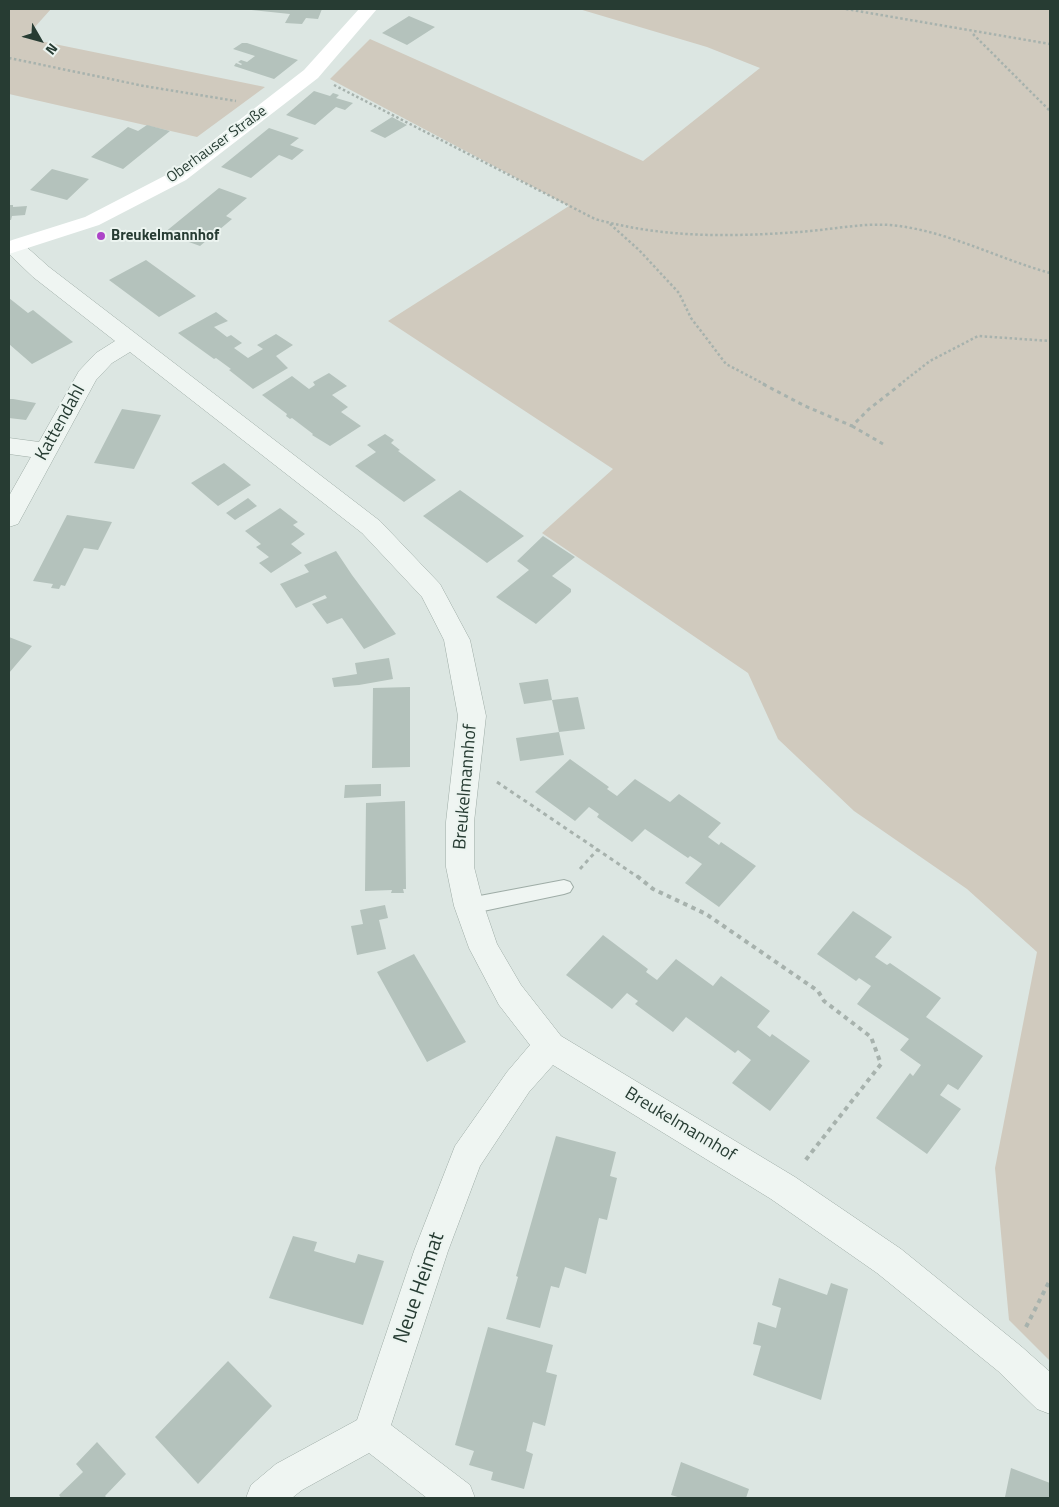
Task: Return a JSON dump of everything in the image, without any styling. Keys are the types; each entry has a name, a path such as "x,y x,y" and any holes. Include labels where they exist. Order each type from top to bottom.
{"street":[{"name":"Oberhauser Straße","path":"11,247 92,221 179,176 311,74 368,9"},
{"name":"Breukelmannhof","path":"11,247 129,342 371,528 431,591 457,640 472,716 460,822 460,867 469,906 484,948 510,995 550,1046 783,1188 889,1261 1010,1359 1050,1396"},
{"name":"Kattendahl","path":"9,518 44,451 87,376 104,358 129,342"},
{"path":"9,446 44,451"},
{"name":"Neue Heimat","path":"370,1432 431,1251 467,1156 518,1082 550,1046"},
{"path":"264,1498 289,1477 370,1432 457,1498"}],"lane":[{"path":"469,906 564,887"}],"path":[{"path":"846,9 897,17 973,33 1050,44"},
{"path":"973,33 1050,110"},
{"path":"9,58 184,93 240,101 274,103"},
{"path":"311,74 595,219 609,224 649,233 694,236 760,235 863,226 904,227 948,237 1012,262 1050,273"},
{"path":"609,224 639,250 679,293 692,318 726,364 804,406 852,426 883,444"},
{"path":"852,426 869,409 930,361 978,336 1050,341"},
{"path":"467,762 626,868 654,889 706,914 818,991 824,1001 871,1037 881,1064 783,1188"},
{"path":"1010,1359 1050,1280"}],"shaded area":[{"path":"9,9 51,9 25,38 265,87 197,137 9,94"},
{"path":"579,9 1050,9 1050,1361 1009,1320 995,1168 1037,952 967,889 854,811 778,739 748,673 542,533 613,469 388,321 569,206 330,79 370,39 643,161 760,68 707,47"}],"building":[{"path":"242,9 322,9 318,19 306,18 302,24 285,23 290,14"},
{"path":"409,16 435,27 407,45 382,33"},
{"path":"242,43 298,60 274,79 234,66 236,63 241,65 238,62 241,60 247,62 255,56 233,49"},
{"path":"314,91 330,96 333,93 339,95 336,98 353,103 345,110 336,107 315,125 286,115"},
{"path":"392,117 407,125 385,138 370,131"},
{"path":"147,125 170,131 123,169 91,157 128,127 138,131"},
{"path":"269,128 299,138 290,145 304,150 292,160 279,155 251,178 221,167"},
{"path":"52,169 89,179 67,200 30,190"},
{"path":"219,188 247,198 226,216 232,219 200,246 164,233"},
{"path":"9,205 13,205 13,207 27,206 25,215 12,216 11,220 9,220"},
{"path":"146,260 196,296 159,317 109,280"},
{"path":"9,298 28,313 33,310 73,342 32,364 9,344"},
{"path":"216,312 228,321 214,327 227,337 231,335 242,343 234,348 248,358 263,349 257,345 276,334 293,345 276,356 288,368 253,389 229,370 231,369 178,333"},
{"path":"329,373 347,386 332,395 348,407 341,412 361,426 330,446 312,435 292,418 290,419 286,416 287,414 262,395 292,376 309,389 315,385 313,382"},
{"path":"9,399 36,403 26,420 9,418"},
{"path":"122,409 161,415 134,469 94,463"},
{"path":"385,434 394,440 391,443 400,450 398,451 436,480 404,502 355,466 376,452 367,445"},
{"path":"224,463 251,485 218,506 191,483"},
{"path":"460,490 524,536 487,563 423,516"},
{"path":"248,498 257,506 235,520 226,513"},
{"path":"280,508 298,522 293,525 305,534 291,544 302,553 271,573 259,563 269,557 256,547 261,544 245,531"},
{"path":"67,515 112,522 98,550 84,548 65,586 61,585 59,589 51,588 53,584 33,581"},
{"path":"543,536 575,557 552,576 571,589 571,592 536,624 496,597 529,570 517,561"},
{"path":"336,551 396,634 364,649 342,618 327,624 312,604 327,598 325,595 296,608 280,584 309,572 304,565"},
{"path":"9,637 32,646 9,673"},
{"path":"389,658 393,679 334,687 332,678 357,674 355,663"},
{"path":"548,679 552,700 524,704 519,683"},
{"path":"410,687 410,767 372,768 373,688"},
{"path":"578,697 585,729 559,732 552,700"},
{"path":"559,732 564,755 520,761 516,738"},
{"path":"570,759 609,787 607,789 617,796 635,779 670,802 679,794 721,823 708,837 719,845 721,842 756,866 719,907 685,883 702,864 690,856 688,858 645,829 632,842 597,817 599,814 589,807 575,821 535,792"},
{"path":"381,784 381,796 344,798 345,785"},
{"path":"405,801 406,889 403,889 404,893 391,893 392,890 365,891 366,803"},
{"path":"385,905 388,918 379,920 386,949 357,955 351,926 363,924 360,910"},
{"path":"853,911 892,937 875,957 887,965 890,963 941,998 926,1017 983,1056 958,1090 948,1084 940,1095 961,1109 927,1154 876,1118 910,1073 913,1076 921,1065 900,1050 909,1039 857,1004 871,986 859,978 856,981 817,954"},
{"path":"603,935 648,969 646,972 657,980 676,959 713,986 721,976 770,1011 757,1027 770,1037 772,1034 810,1061 770,1111 732,1083 751,1060 738,1050 735,1053 686,1017 673,1032 635,1004 638,1001 627,993 612,1009 566,975"},
{"path":"414,954 466,1042 427,1062 377,972"},
{"path":"556,1136 616,1152 610,1176 617,1178 607,1220 599,1218 586,1274 565,1267 559,1288 551,1286 540,1328 506,1319 518,1277 516,1276"},
{"path":"293,1236 317,1242 314,1251 355,1263 358,1254 384,1261 363,1325 269,1298"},
{"path":"779,1278 827,1295 831,1283 848,1289 821,1400 753,1375 761,1346 753,1344 758,1322 776,1328 781,1308 772,1305"},
{"path":"488,1327 553,1345 546,1372 557,1375 545,1426 533,1422 526,1451 533,1454 524,1489 491,1480 493,1472 469,1465 474,1451 455,1445"},
{"path":"228,1361 272,1406 198,1484 155,1437"},
{"path":"97,1442 126,1474 105,1496 107,1498 61,1498 59,1495 83,1472 76,1464"},
{"path":"681,1462 749,1489 746,1498 681,1498 671,1495"},
{"path":"1011,1468 1050,1483 1050,1498 1005,1497"}],"place":[{"name":"Breukelmannhof","path":"101,236"}]}
